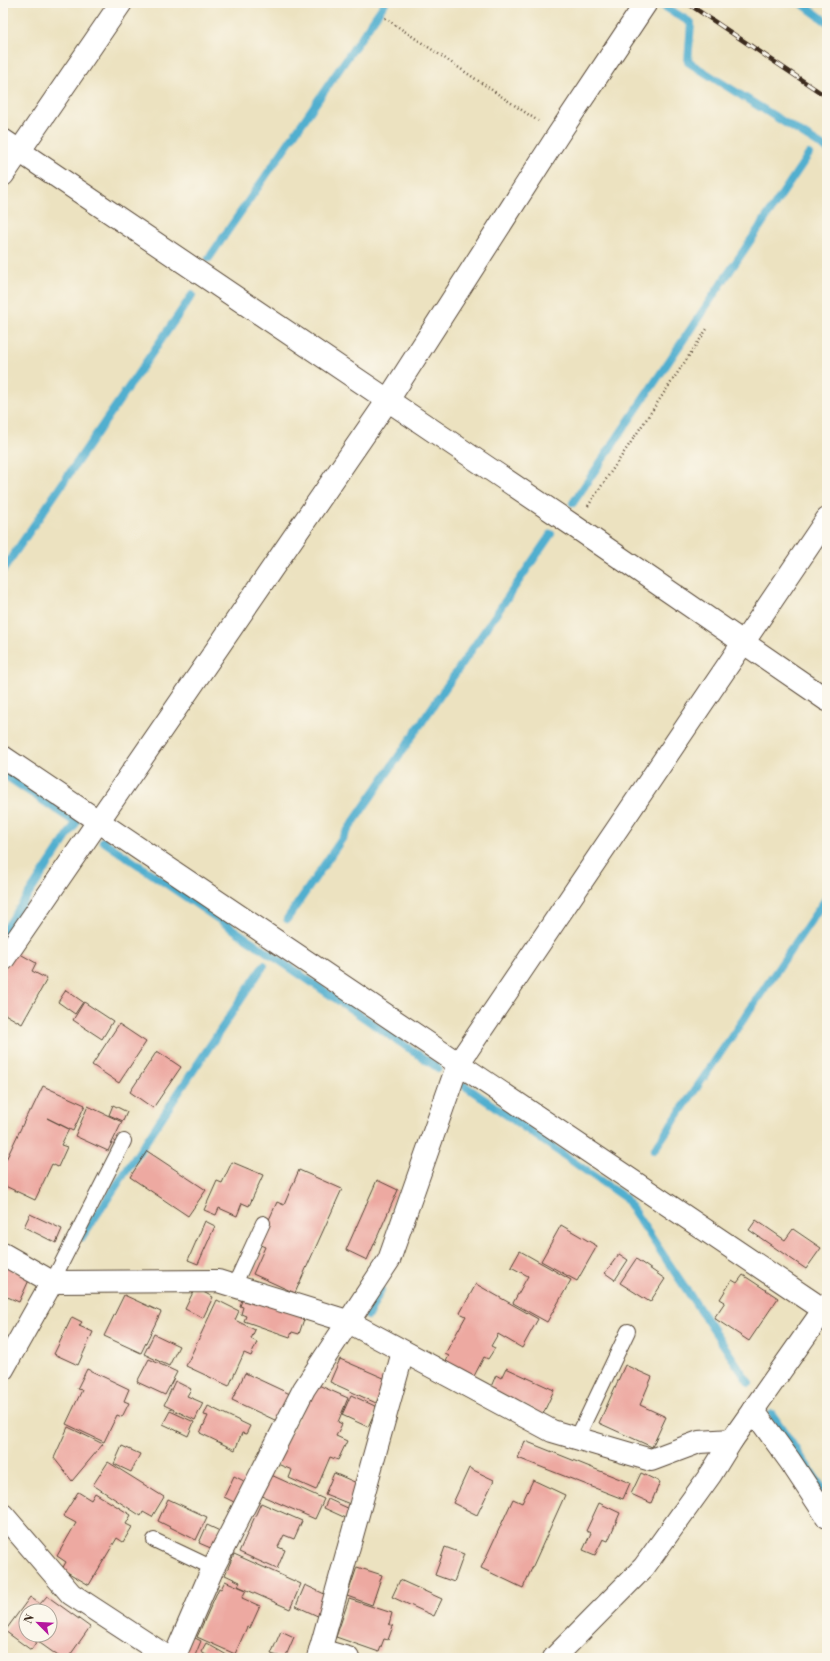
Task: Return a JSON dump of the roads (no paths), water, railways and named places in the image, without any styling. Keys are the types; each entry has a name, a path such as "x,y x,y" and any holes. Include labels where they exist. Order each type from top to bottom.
{"street":[{"path":"3,176 11,146 121,3"},
{"path":"3,960 388,400 558,135 646,3"},
{"path":"11,146 574,526 827,700"},
{"path":"174,1658 213,1568 304,1388 347,1321 389,1260 458,1064 827,519"},
{"path":"3,757 458,1064 826,1309 732,1440 712,1474 644,1567 554,1658"},
{"path":"3,1254 52,1282 218,1281 347,1321 552,1431 651,1460 699,1442 732,1440"},
{"path":"3,1369 52,1282"},
{"path":"348,1658 319,1654 403,1352"},
{"path":"753,1410 790,1461 827,1517"},
{"path":"3,1515 71,1594 169,1658"}],"lane":[{"path":"52,1282 124,1141"},
{"path":"234,1286 263,1223"},
{"path":"577,1438 628,1332"},
{"path":"154,1540 213,1568"}],"waterway":[{"path":"209,258 385,3"},
{"path":"659,3 691,23 688,62 827,149"},
{"path":"801,3 827,22"},
{"path":"573,503 809,154"},
{"path":"3,570 192,295"},
{"path":"287,919 551,534"},
{"path":"3,774 76,823 3,933"},
{"path":"103,841 438,1068"},
{"path":"654,1150 827,897"},
{"path":"82,1237 264,965"},
{"path":"465,1086 625,1198 749,1383"},
{"path":"368,1316 381,1290"},
{"path":"772,1414 827,1495"}],"railway":[{"path":"687,3 827,97"}]}
